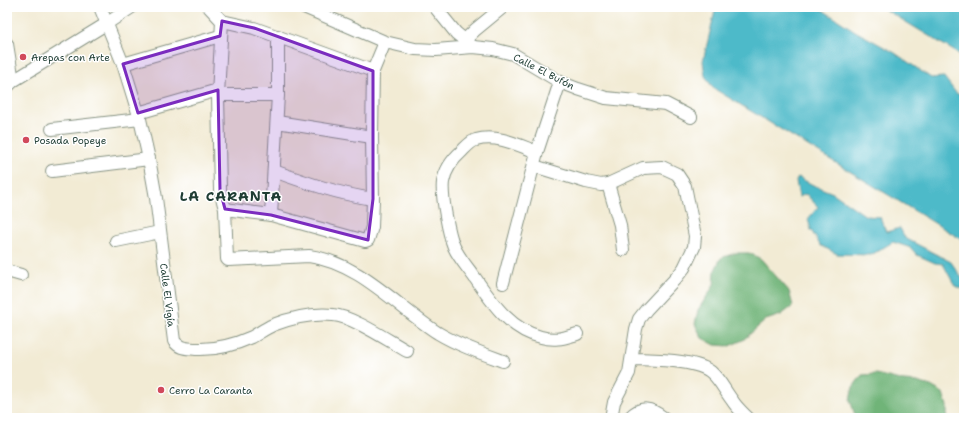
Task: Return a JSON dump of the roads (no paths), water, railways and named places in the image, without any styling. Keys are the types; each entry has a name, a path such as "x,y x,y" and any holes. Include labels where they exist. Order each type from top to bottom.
{"street":[{"name":"Calle El Vigía","path":"100,7 123,64 139,116 149,158 156,198 174,341 178,346 203,350 217,349 251,337 272,325 321,314 335,315 350,319 407,351"},
{"path":"7,44 10,84 132,7"},
{"path":"209,7 222,21 254,28 373,71"},
{"name":"Calle El Bufón","path":"304,7 385,42 415,48 436,50 469,44 513,54 560,82 606,98 666,104 691,117"},
{"path":"435,7 469,44 475,30 503,7"},
{"path":"222,21 218,92 220,190 226,209 228,260 309,256 322,258 335,263 366,280 430,328 446,338 503,361"},
{"path":"123,64 220,36"},
{"path":"271,215 277,122 278,36"},
{"path":"226,209 271,215 366,241 368,240 372,226 373,199 373,71 385,42"},
{"path":"503,283 537,152 560,82"},
{"path":"52,129 139,116 218,92 278,95"},
{"path":"277,122 372,137"},
{"path":"537,152 504,140 486,138 474,140 454,158 449,166 443,182 446,220 454,247 465,265 504,315 520,328 540,337 557,340 577,334"},
{"path":"52,171 149,158"},
{"path":"534,166 586,182 601,185 608,184 643,168 662,167 677,174 685,186 695,236 694,247 684,268 669,287 639,319 636,329 632,359 626,380 614,402 611,418"},
{"path":"274,171 344,194 373,199"},
{"path":"608,184 620,225 623,250"},
{"path":"116,241 160,232"},
{"path":"7,271 21,275"},
{"path":"632,359 699,365 706,368 713,374 733,402 748,418"},
{"path":"629,418 636,411 645,409 656,411 664,418"}],"water":[{"path":"716,7 818,7 855,31 895,53 931,78 944,77 956,93 964,97 964,241 713,88 705,76 703,61"},
{"path":"881,7 964,7 964,57"},
{"path":"798,177 833,193 866,216 880,217 886,232 900,228 905,238 951,262 964,281 964,290 955,286 943,264 935,263 917,255 911,248 893,242 871,255 837,254 820,245 811,230 808,219 818,207 806,194 799,197 796,181"}],"place":[{"name":"Arepas con Arte","path":"23,57"},
{"name":"Posada Popeye","path":"26,140"},
{"name":"Cerro La Caranta","path":"161,390"}],"district":[{"name":"LA CARANTA","path":"231,196"}]}
